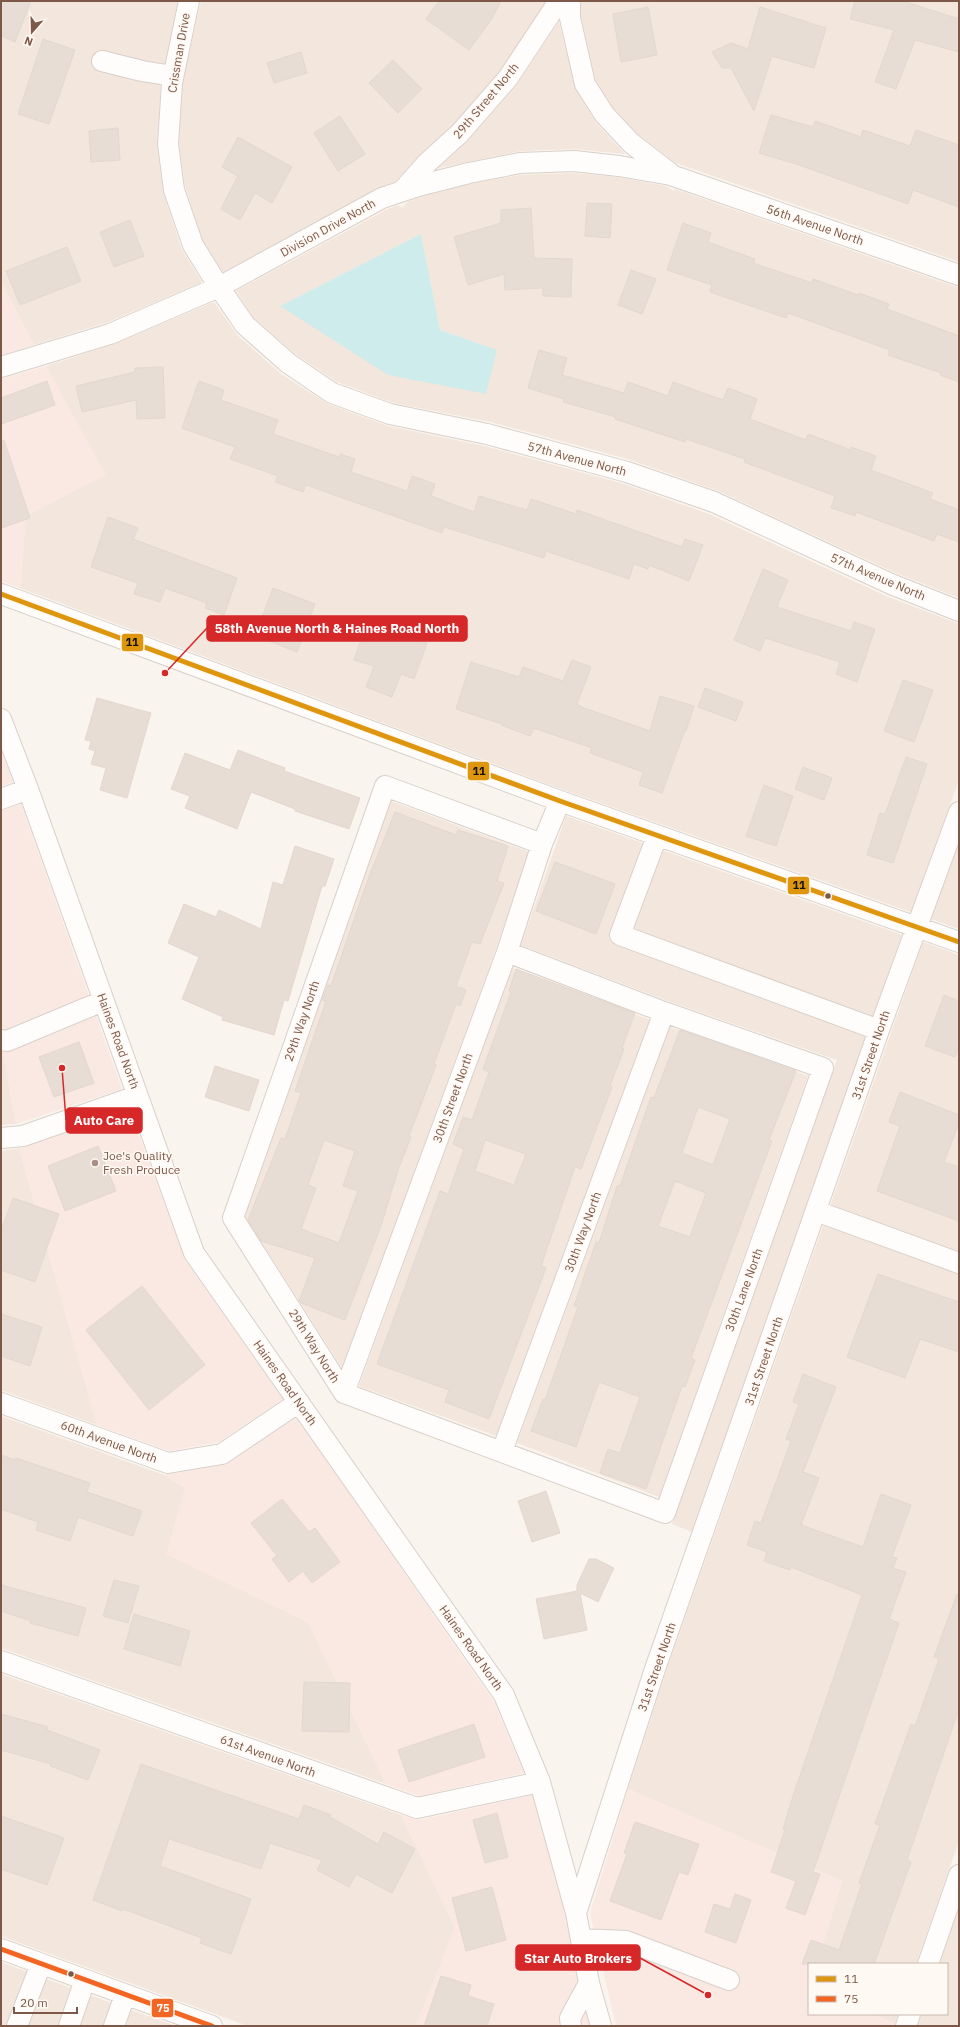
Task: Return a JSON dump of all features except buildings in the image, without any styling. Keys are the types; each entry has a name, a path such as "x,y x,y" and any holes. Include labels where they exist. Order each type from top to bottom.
{"street":[{"name":"Crissman Drive","path":"189,1 173,76 168,144 174,190 193,245 219,287"},
{"name":"29th Street North","path":"402,191 427,163 460,133 508,78 559,1"},
{"path":"570,1 570,18 585,84 604,114 631,143 671,174"},
{"path":"102,61 142,71 173,76"},
{"name":"Division Drive North","path":"1,367 110,334 219,287 382,198 402,191 469,173 520,163 574,161 671,174"},
{"name":"56th Avenue North","path":"671,174 959,275"},
{"name":"57th Avenue North","path":"219,287 245,326 288,363 332,393 390,414 487,434 627,472 714,502 891,584 959,611"},
{"path":"1,594 560,801 959,942"},
{"name":"Haines Road North","path":"1,719 28,789 194,1252 504,1695 540,1782 576,1913 589,1983 601,2026"},
{"name":"29th Way North","path":"344,1393 233,1218 385,786 542,844"},
{"path":"1,799 28,789"},
{"name":"30th Street North","path":"344,1393 507,952 542,844 560,801"},
{"name":"31st Street North","path":"576,1913 655,1669 879,1030 959,812"},
{"path":"657,836 620,935 879,1030"},
{"path":"507,952 664,1012"},
{"path":"1,1040 7,1041 103,1001"},
{"name":"30th Lane North","path":"502,1451 665,1512 823,1068 664,1012"},
{"name":"30th Way North","path":"502,1451 664,1012"},
{"path":"1,1138 23,1136 137,1096"},
{"path":"816,1211 959,1263"},
{"path":"344,1393 502,1451"},
{"name":"60th Avenue North","path":"1,1403 168,1463 222,1454 299,1402"},
{"name":"61st Avenue North","path":"1,1661 417,1808 540,1782"},
{"path":"928,1963 959,1875"},
{"path":"582,1939 626,1941 729,1980"},
{"path":"1,1949 212,2026"},
{"path":"18,2026 41,1964"},
{"path":"69,2026 85,1980"},
{"path":"571,2026 570,2018 589,1983"},
{"path":"114,2026 125,1995"},
{"path":"906,2026 910,2015"}],"shaded area":[{"path":"1,1 178,1 161,83 157,144 163,192 182,250 202,282 108,322 34,345 1,282"},
{"path":"201,1 547,1 500,71 453,125 421,154 396,181 378,188 223,272 202,239 185,186 179,143 182,84"},
{"path":"581,1 959,1 959,262 676,163 638,134 612,106 595,78 581,16"},
{"path":"559,22 576,91 596,123 625,154 574,149 521,151 438,168 468,141 516,86"},
{"path":"573,173 617,177 666,186 673,191 675,189 959,288 959,598 896,573 718,491 631,460 491,422 394,403 337,382 294,353 253,317 236,291 386,210 398,205 402,208 407,202 420,197 470,184 520,175","holes":["421,234 440,330 496,350 280,306"]},
{"path":"1,282 34,345 1,355"},
{"path":"214,302 237,335 281,374 328,404 388,426 484,446 624,484 709,514 886,596 959,624 959,780 911,912 564,790 20,588 26,516 105,475 46,366 112,345"},
{"path":"46,366 106,475 26,516 20,588 1,581 1,379"},
{"path":"1,751 13,782 1,786"},
{"path":"391,801 529,852 492,960 342,1368 245,1216"},
{"path":"21,804 122,1089 16,1124 1,1040 1,811"},
{"path":"566,816 902,935 692,1532 672,1524 837,1060 668,1001 521,945"},
{"path":"959,843 959,929 931,919"},
{"path":"923,942 959,955 959,1841 916,1963 817,1963 842,1881 628,1789 666,1672"},
{"path":"512,968 650,1020 496,1436 359,1386"},
{"path":"670,1027 808,1076 659,1497 517,1443"},
{"path":"1,1040 16,1124 1,1125"},
{"path":"130,1111 185,1260 283,1399 219,1442 169,1451 97,1425 20,1152 20,1148"},
{"path":"20,1148 97,1425 1,1390 1,1151"},
{"path":"1,1416 164,1475 185,1488 167,1554 308,1622 386,1784 1,1648"},
{"path":"296,1417 494,1702 524,1773 419,1796 386,1784 308,1622 167,1554 185,1488 164,1475 227,1464"},
{"path":"1,1674 401,1815 455,1928 416,2026 248,2026 1,1936"},
{"path":"628,1789 842,1881 817,1963 808,1963 808,2015 874,2015 895,2023 894,2026 616,2026 590,1913"},
{"path":"533,1795 567,1914 565,1922 569,1923 593,2026 416,2026 455,1928 401,1815 419,1820"},
{"path":"959,1907 959,2026 917,2026 921,2015 948,2015 948,1963 939,1963"},
{"path":"1,1962 111,2003 103,2026 1,2026"},
{"path":"131,2010 176,2026 126,2026"},
{"path":"874,2015 898,2015 895,2023"}],"water":[{"path":"421,234 440,330 497,350 486,394 388,375 280,306"}],"transit line":[{"name":"11","path":"1,594 560,801 959,942"},
{"name":"75","path":"1,1949 212,2026"}],"place":[{"name":"58th Avenue North & Haines Road North","path":"165,673"},
{"name":"Auto Care","path":"62,1068"},
{"name":"Joe's Quality Fresh Produce","path":"95,1163"},
{"name":"Star Auto Brokers","path":"708,1995"}]}
